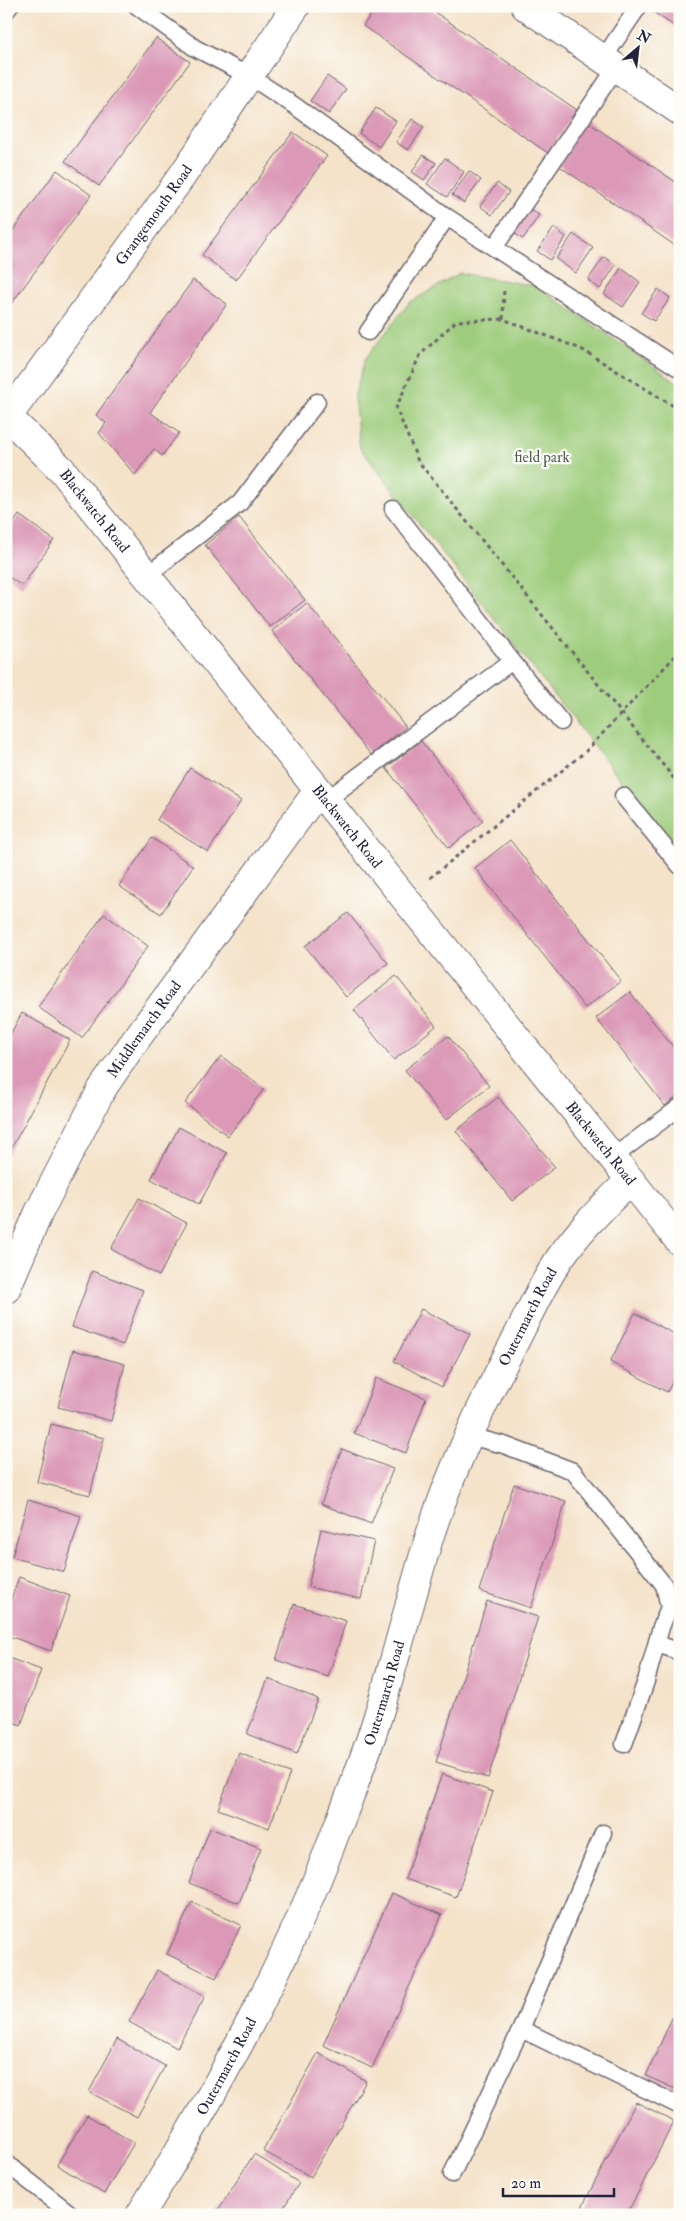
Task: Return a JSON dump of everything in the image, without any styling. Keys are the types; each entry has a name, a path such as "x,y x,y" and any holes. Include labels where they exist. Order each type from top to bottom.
{"street":[{"name":"Grangemouth Road","path":"7,418 182,176 296,6"},
{"path":"525,6 680,111"},
{"name":"Blackwatch Road","path":"7,418 62,470 321,797 680,1242"},
{"name":"Middlemarch Road","path":"6,1289 39,1212 102,1089 132,1045 321,797"},
{"name":"Outermarch Road","path":"140,2215 178,2153 246,2031 294,1933 334,1836 376,1722 430,1535 454,1469 493,1382 561,1257 595,1215 630,1180"}],"lane":[{"path":"6,11 10,6"},
{"path":"137,6 195,48 249,76 295,106 447,217 680,369"},
{"path":"494,248 610,64 640,6"},
{"path":"368,332 447,217"},
{"path":"146,576 240,503 317,402"},
{"path":"394,509 561,722"},
{"path":"321,797 512,661"},
{"path":"623,796 680,866"},
{"path":"612,1158 680,1107"},
{"path":"470,1436 504,1445 573,1471 664,1586 669,1607 624,1744"},
{"path":"658,1644 680,1652"},
{"path":"452,2174 521,2029 603,1833"},
{"path":"521,2029 680,2106"},
{"path":"6,2163 72,2215"}],"path":[{"path":"680,410 581,349 503,319 456,321 420,355 396,408 418,461 680,786"},
{"path":"402,897 431,878 586,751 680,651"}],"green space":[{"name":"field park","path":"460,273 536,286 680,384 680,855 360,448 354,398 365,359 409,303"}],"building":[{"path":"377,6 426,6 577,110 548,153 363,26"},
{"path":"655,6 680,6 680,30 652,11"},
{"path":"156,38 190,62 99,186 65,161"},
{"path":"327,76 346,89 329,114 310,101"},
{"path":"376,108 396,121 379,147 359,133"},
{"path":"412,119 424,127 408,150 396,142"},
{"path":"585,120 680,185 680,249 555,163"},
{"path":"293,132 327,156 236,280 202,255"},
{"path":"423,155 436,163 424,180 412,172"},
{"path":"445,158 464,172 447,197 427,184"},
{"path":"57,170 91,195 6,311 6,240"},
{"path":"469,171 481,180 464,203 452,195"},
{"path":"497,183 509,192 492,215 480,206"},
{"path":"527,207 539,215 523,239 510,230"},
{"path":"554,228 566,237 550,260 537,251"},
{"path":"573,234 593,248 576,273 556,259"},
{"path":"604,257 616,265 600,289 588,280"},
{"path":"621,268 640,282 623,307 604,294"},
{"path":"193,280 227,304 150,412 179,433 162,456 154,449 135,475 99,433 106,423 96,415"},
{"path":"658,289 670,298 654,321 641,313"},
{"path":"19,515 54,540 22,586 6,575 6,534"},
{"path":"239,517 305,600 270,627 205,545"},
{"path":"307,603 406,727 371,755 272,631"},
{"path":"421,741 483,821 449,848 386,768"},
{"path":"190,768 241,801 208,852 157,820"},
{"path":"152,838 193,866 161,914 119,886"},
{"path":"510,840 621,981 585,1008 475,868"},
{"path":"348,913 388,963 346,997 305,946"},
{"path":"104,914 148,946 82,1038 38,1007"},
{"path":"396,976 436,1026 394,1060 354,1010"},
{"path":"630,992 680,1056 680,1094 665,1106 596,1018"},
{"path":"22,1013 70,1040 6,1158 6,1042"},
{"path":"448,1036 489,1086 446,1120 405,1070"},
{"path":"221,1056 264,1089 228,1136 185,1103"},
{"path":"498,1097 555,1167 512,1201 456,1131"},
{"path":"179,1127 227,1153 199,1204 151,1179"},
{"path":"139,1198 187,1223 159,1276 111,1249"},
{"path":"92,1271 143,1290 123,1345 72,1327"},
{"path":"421,1309 470,1334 442,1387 394,1361"},
{"path":"635,1313 680,1337 680,1367 667,1392 610,1362"},
{"path":"73,1350 125,1364 111,1421 58,1407"},
{"path":"376,1378 426,1398 406,1453 354,1433"},
{"path":"51,1424 104,1438 90,1495 37,1482"},
{"path":"342,1449 393,1469 371,1524 321,1504"},
{"path":"514,1484 566,1501 531,1608 479,1591"},
{"path":"28,1500 81,1516 64,1572 12,1557"},
{"path":"321,1529 374,1541 361,1599 308,1587"},
{"path":"19,1577 70,1596 51,1651 6,1635 6,1614"},
{"path":"487,1601 538,1617 488,1778 436,1762"},
{"path":"294,1604 346,1621 328,1677 276,1660"},
{"path":"6,1657 41,1670 21,1725 6,1720"},
{"path":"268,1679 318,1699 297,1754 247,1734"},
{"path":"239,1753 290,1773 269,1828 218,1809"},
{"path":"442,1774 493,1792 456,1897 405,1879"},
{"path":"210,1828 261,1848 239,1903 189,1883"},
{"path":"392,1893 442,1915 372,2068 323,2045"},
{"path":"192,1902 241,1925 216,1978 167,1954"},
{"path":"157,1970 205,1996 177,2048 129,2022"},
{"path":"680,2000 680,2091 646,2076"},
{"path":"117,2039 165,2066 137,2117 89,2092"},
{"path":"318,2053 366,2081 311,2177 263,2151"},
{"path":"636,2102 674,2121 639,2191 626,2215 578,2215"},
{"path":"87,2115 134,2143 104,2194 57,2165"},
{"path":"254,2154 299,2183 279,2215 215,2215"}]}
